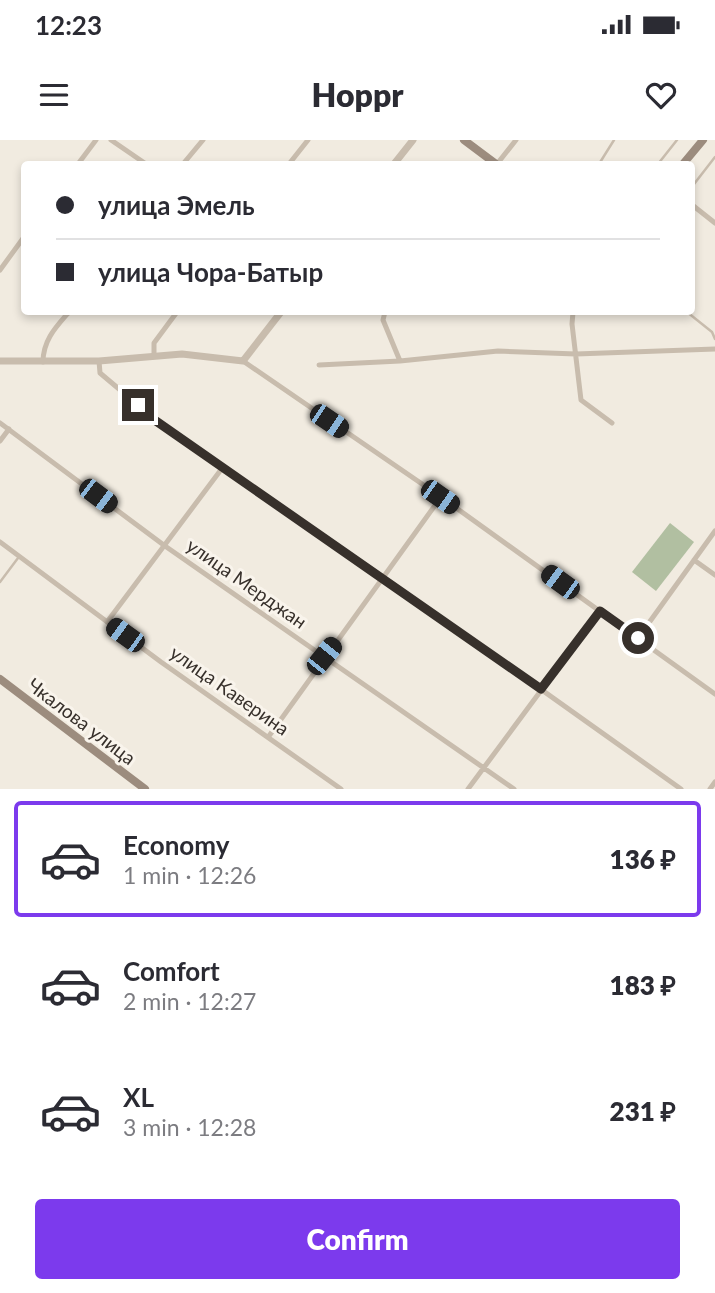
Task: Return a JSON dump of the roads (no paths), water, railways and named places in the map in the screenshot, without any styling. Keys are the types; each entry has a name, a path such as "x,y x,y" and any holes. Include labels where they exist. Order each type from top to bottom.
{"main road":[{"path":"464,140 492,161"},
{"path":"685,161 697,142"},
{"name":"Чкалова улица","path":"0,679 145,789"}],"street":[{"path":"80,161 96,140"},
{"path":"111,140 142,161"},
{"path":"185,161 202,140"},
{"path":"291,161 308,140"},
{"path":"396,161 413,140"},
{"path":"498,161 516,140"},
{"path":"695,207 715,223"},
{"path":"0,270 21,241"},
{"path":"43,362 43,349 67,315"},
{"path":"154,355 154,343 175,315"},
{"path":"243,361 279,315"},
{"path":"384,315 383,320 400,361"},
{"path":"573,315 581,400 612,423"},
{"path":"319,365 400,361 498,351 576,354 715,349"},
{"path":"0,361 99,361 182,354 243,361 440,497 715,694"},
{"path":"99,361 100,373 156,421 383,577 681,789"},
{"name":"улица Мерджан","path":"0,423 164,546 514,789"},
{"path":"0,441 9,429"},
{"path":"107,622 223,467"},
{"path":"269,736 440,497"},
{"path":"638,638 715,531"},
{"name":"улица Каверина","path":"0,542 341,789"},
{"path":"694,560 715,575"},
{"path":"468,789 600,611"},
{"path":"710,789 715,782"}],"lane":[{"path":"601,161 614,140"},
{"path":"661,161 677,140"},
{"path":"695,182 715,157"},
{"path":"691,315 712,332 715,339"},
{"path":"0,583 20,555"}]}
